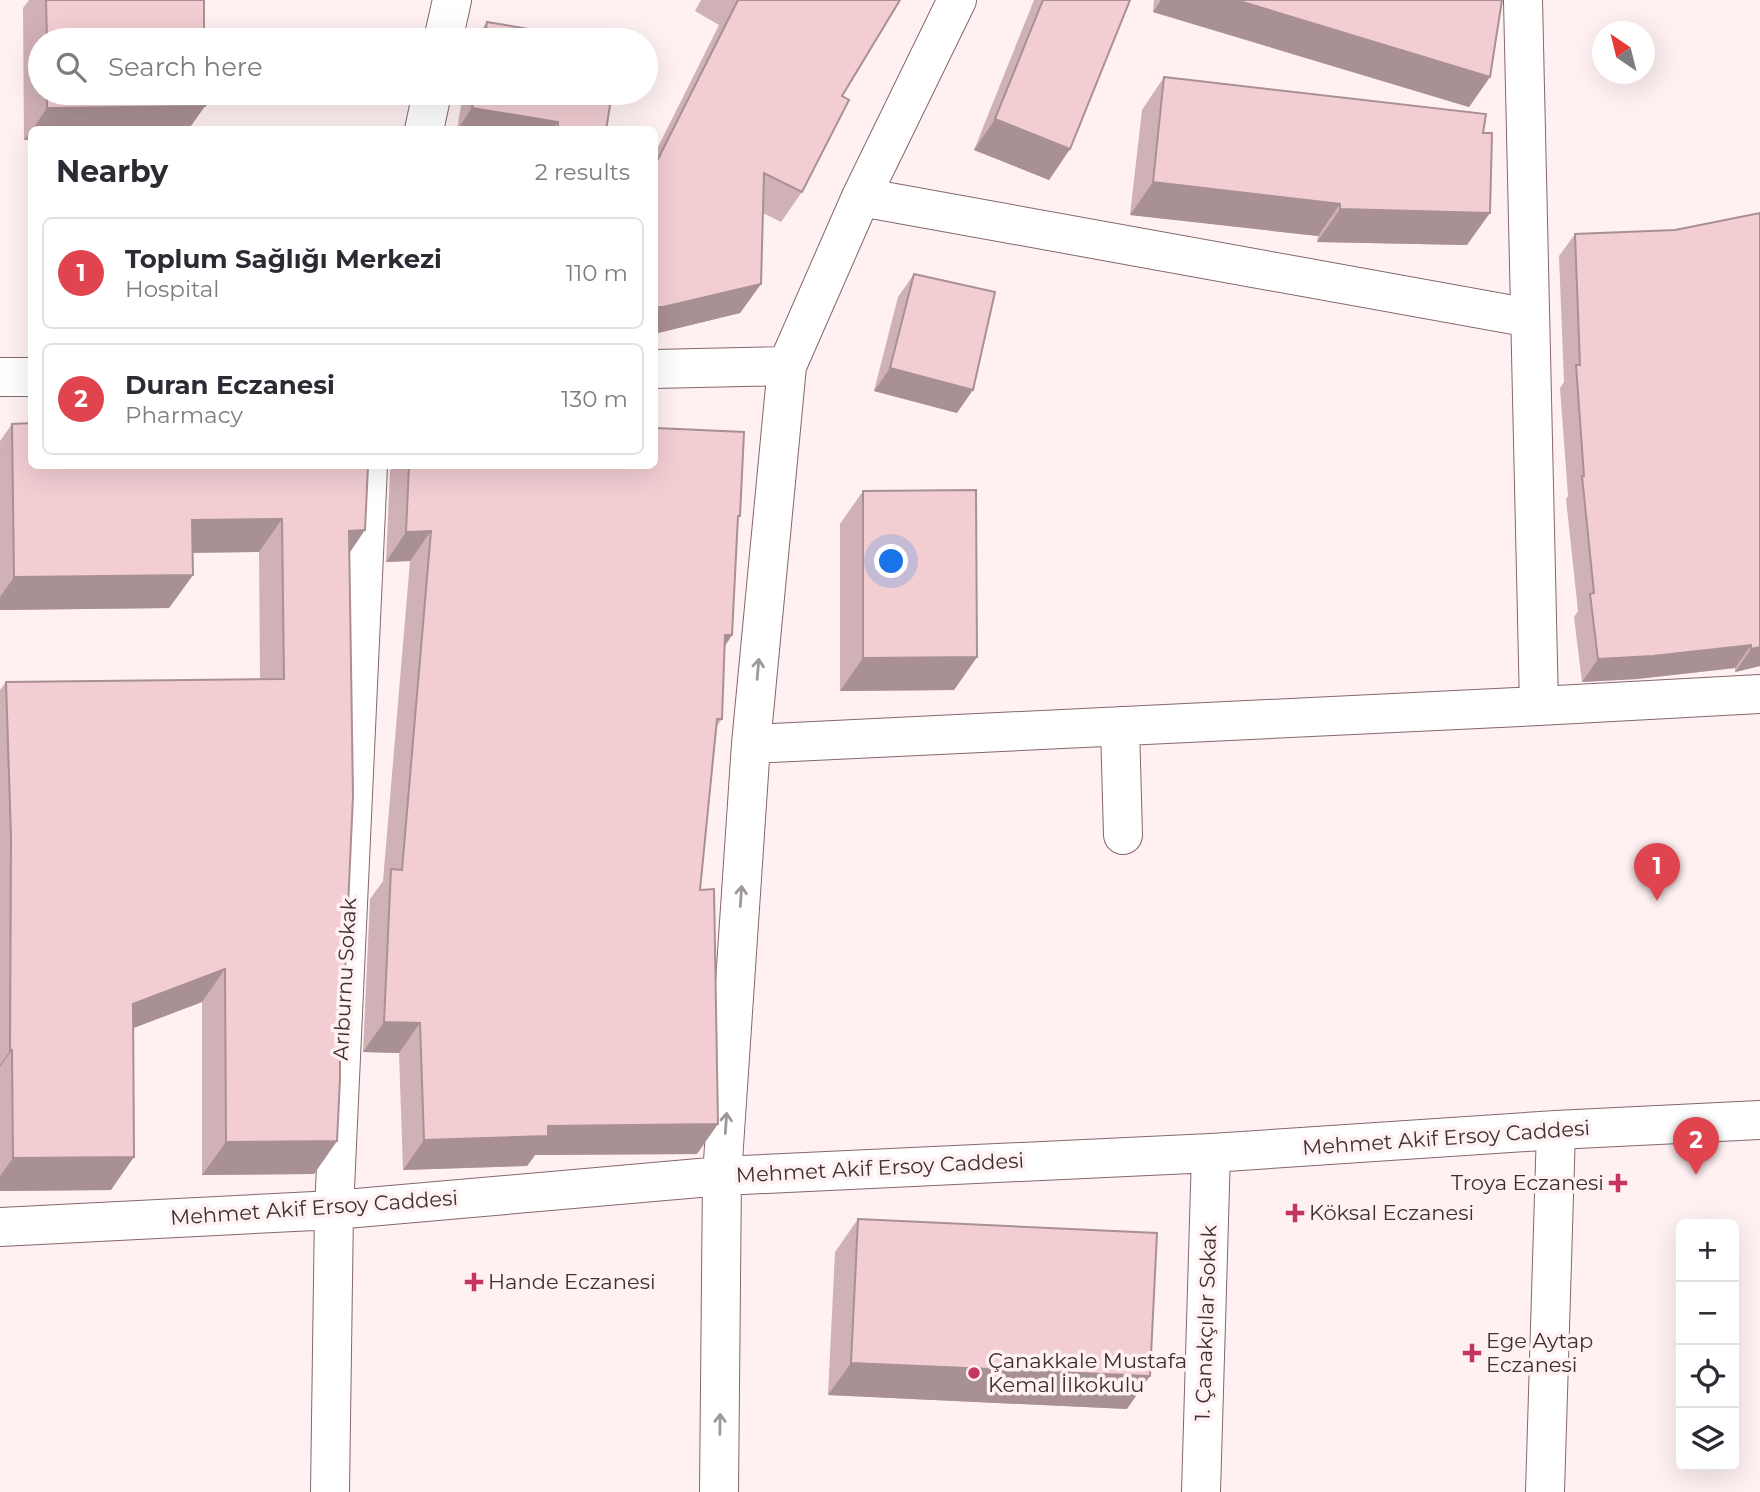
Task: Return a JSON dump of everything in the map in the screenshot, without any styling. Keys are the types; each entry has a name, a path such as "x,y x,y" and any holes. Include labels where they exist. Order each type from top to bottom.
{"street":[{"path":"446,28 452,0"},
{"path":"719,1492 722,1176 751,744 787,366 861,197 957,0"},
{"path":"1523,0 1538,706"},
{"path":"425,126 429,105"},
{"path":"861,197 1531,318"},
{"path":"658,369 787,366"},
{"path":"0,377 28,377"},
{"name":"Arıburnu Sokak","path":"330,1492 334,1210 368,469"},
{"path":"751,744 1760,694"},
{"path":"1120,726 1124,835"},
{"name":"Mehmet Akif Ersoy Caddesi","path":"0,1227 334,1210 722,1176 1211,1153 1556,1130 1760,1120"},
{"path":"1545,1492 1556,1130"},
{"name":"1. Çanakçılar Sokak","path":"1201,1492 1211,1153"}],"building":[{"path":"46,0 204,0 204,28 47,28"},
{"path":"738,0 900,0 842,96 849,100 802,192 764,173 761,284 658,307 658,159"},
{"path":"1043,0 1130,0 1070,149 995,119"},
{"path":"1236,0 1502,0 1490,77"},
{"path":"487,22 523,28 486,28"},
{"path":"1164,77 1486,114 1483,133 1492,133 1490,213 1340,209 1340,204 1153,182"},
{"path":"47,105 205,105 205,106 47,108"},
{"path":"473,105 610,105 607,126 558,126 558,122 472,108"},
{"path":"1760,213 1760,647 1751,649 1751,645 1598,659 1590,594 1594,593 1582,476 1576,365 1580,365 1575,234 1675,230"},
{"path":"914,274 995,292 973,390 890,368"},
{"path":"28,423 28,469 368,469 365,530 349,531 353,796 343,1018 340,1018 337,1141 226,1142 225,969 133,1004 134,1157 13,1158 12,1050 10,1051 11,837 6,682 284,679 282,519 192,520 193,575 14,577 12,424"},
{"path":"658,428 744,432 732,635 725,635 722,719 717,719 700,890 714,889 718,1124 548,1126 548,1136 424,1140 420,1023 384,1022 391,869 402,870 431,531 406,532 409,469 658,469"},
{"path":"976,490 977,657 863,658 863,491"},
{"path":"858,1219 1157,1233 1150,1376 851,1363"}],"place":[{"name":"Toplum Sağlığı Merkezi","path":"1657,901"},
{"name":"Duran Eczanesi","path":"1696,1175"},
{"name":"Troya Eczanesi","path":"1618,1183"},
{"name":"Köksal Eczanesi","path":"1295,1213"},
{"name":"Hande Eczanesi","path":"474,1282"},
{"name":"Ege Aytap Eczanesi","path":"1472,1353"},
{"name":"Çanakkale Mustafa Kemal İlkokulu","path":"974,1373"}]}
